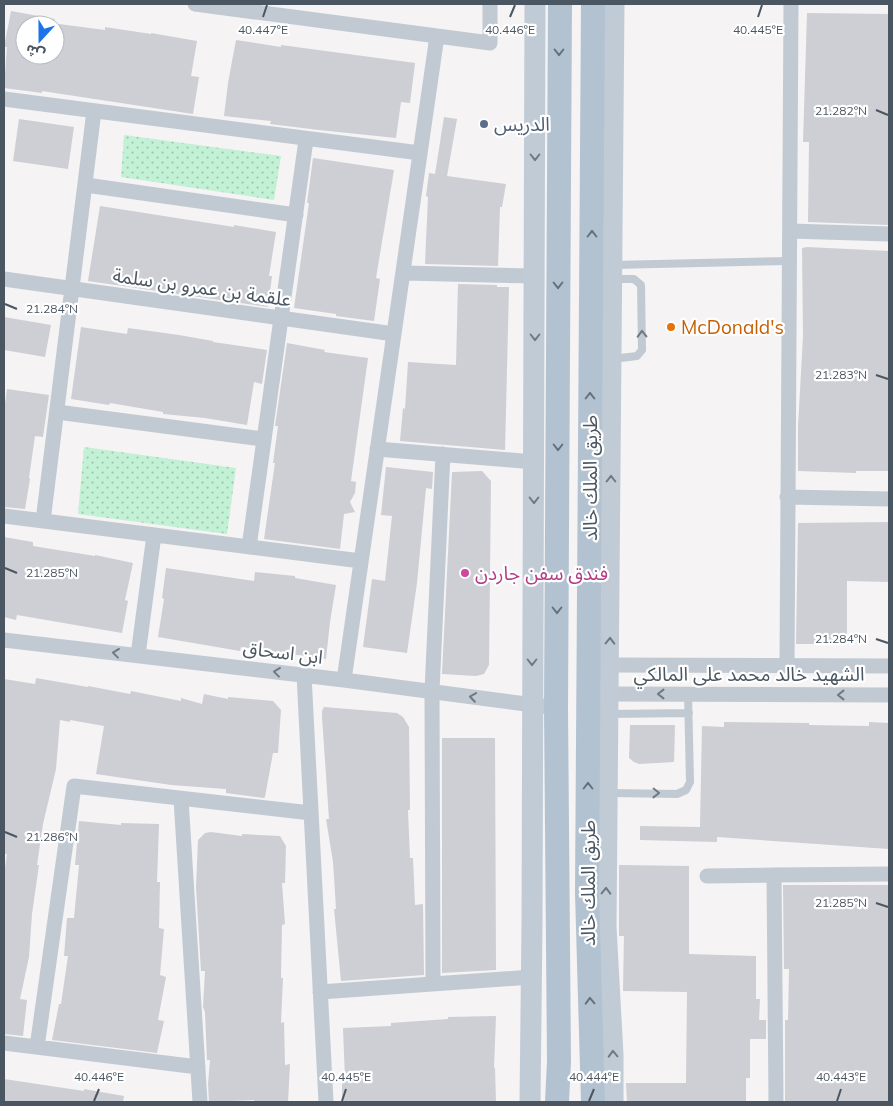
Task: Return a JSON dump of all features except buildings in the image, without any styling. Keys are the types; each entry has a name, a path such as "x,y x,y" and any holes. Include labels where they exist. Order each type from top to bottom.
{"main road":[{"path":"530,1102 535,4"},
{"name":"طريق الملك خالد","path":"557,1102 559,1051 556,708 560,4"},
{"name":"طريق الملك خالد","path":"593,4 587,893 593,1102"},
{"path":"613,1102 613,1055 606,927 614,4"}],"street":[{"path":"200,4 490,43 490,4"},
{"path":"787,664 791,4"},
{"path":"344,680 437,36"},
{"path":"4,99 306,140 420,153"},
{"path":"43,521 94,110"},
{"path":"249,547 306,140"},
{"path":"86,185 296,215"},
{"path":"790,231 889,234"},
{"path":"403,273 535,276"},
{"name":"علقمة بن عمرو بن سلمة","path":"4,279 394,334"},
{"path":"57,412 263,438"},
{"path":"377,449 534,462"},
{"path":"433,984 432,692 443,454"},
{"path":"787,497 889,499"},
{"path":"4,516 361,562"},
{"path":"138,655 154,535"},
{"name":"ابن اسحاق","path":"4,640 304,675 556,708"},
{"name":"الشهيد خالد محمد على المالكي","path":"609,665 787,664 889,666"},
{"path":"304,675 326,1102"},
{"name":"الشهيد خالد محمد على المالكي","path":"609,704 688,694 889,695"},
{"path":"37,1047 74,786 311,814"},
{"path":"181,798 200,1102"},
{"path":"707,876 889,874"},
{"path":"774,875 776,1102"},
{"path":"320,992 532,977"},
{"path":"4,1043 198,1067"}],"lane":[{"path":"613,272 789,261"},
{"path":"612,359 637,356 642,350 641,285 634,279 613,272"},
{"path":"608,793 677,794 686,790 690,782 688,694"},
{"path":"609,704 689,713"}],"green space":[{"path":"124,135 281,156 274,200 121,177"},
{"path":"84,447 236,468 227,534 78,514"}],"place":[{"name":"الدريس","path":"484,124"},
{"name":"McDonald's","path":"671,327"},
{"name":"فندق سفن جاردن","path":"465,573"}]}
